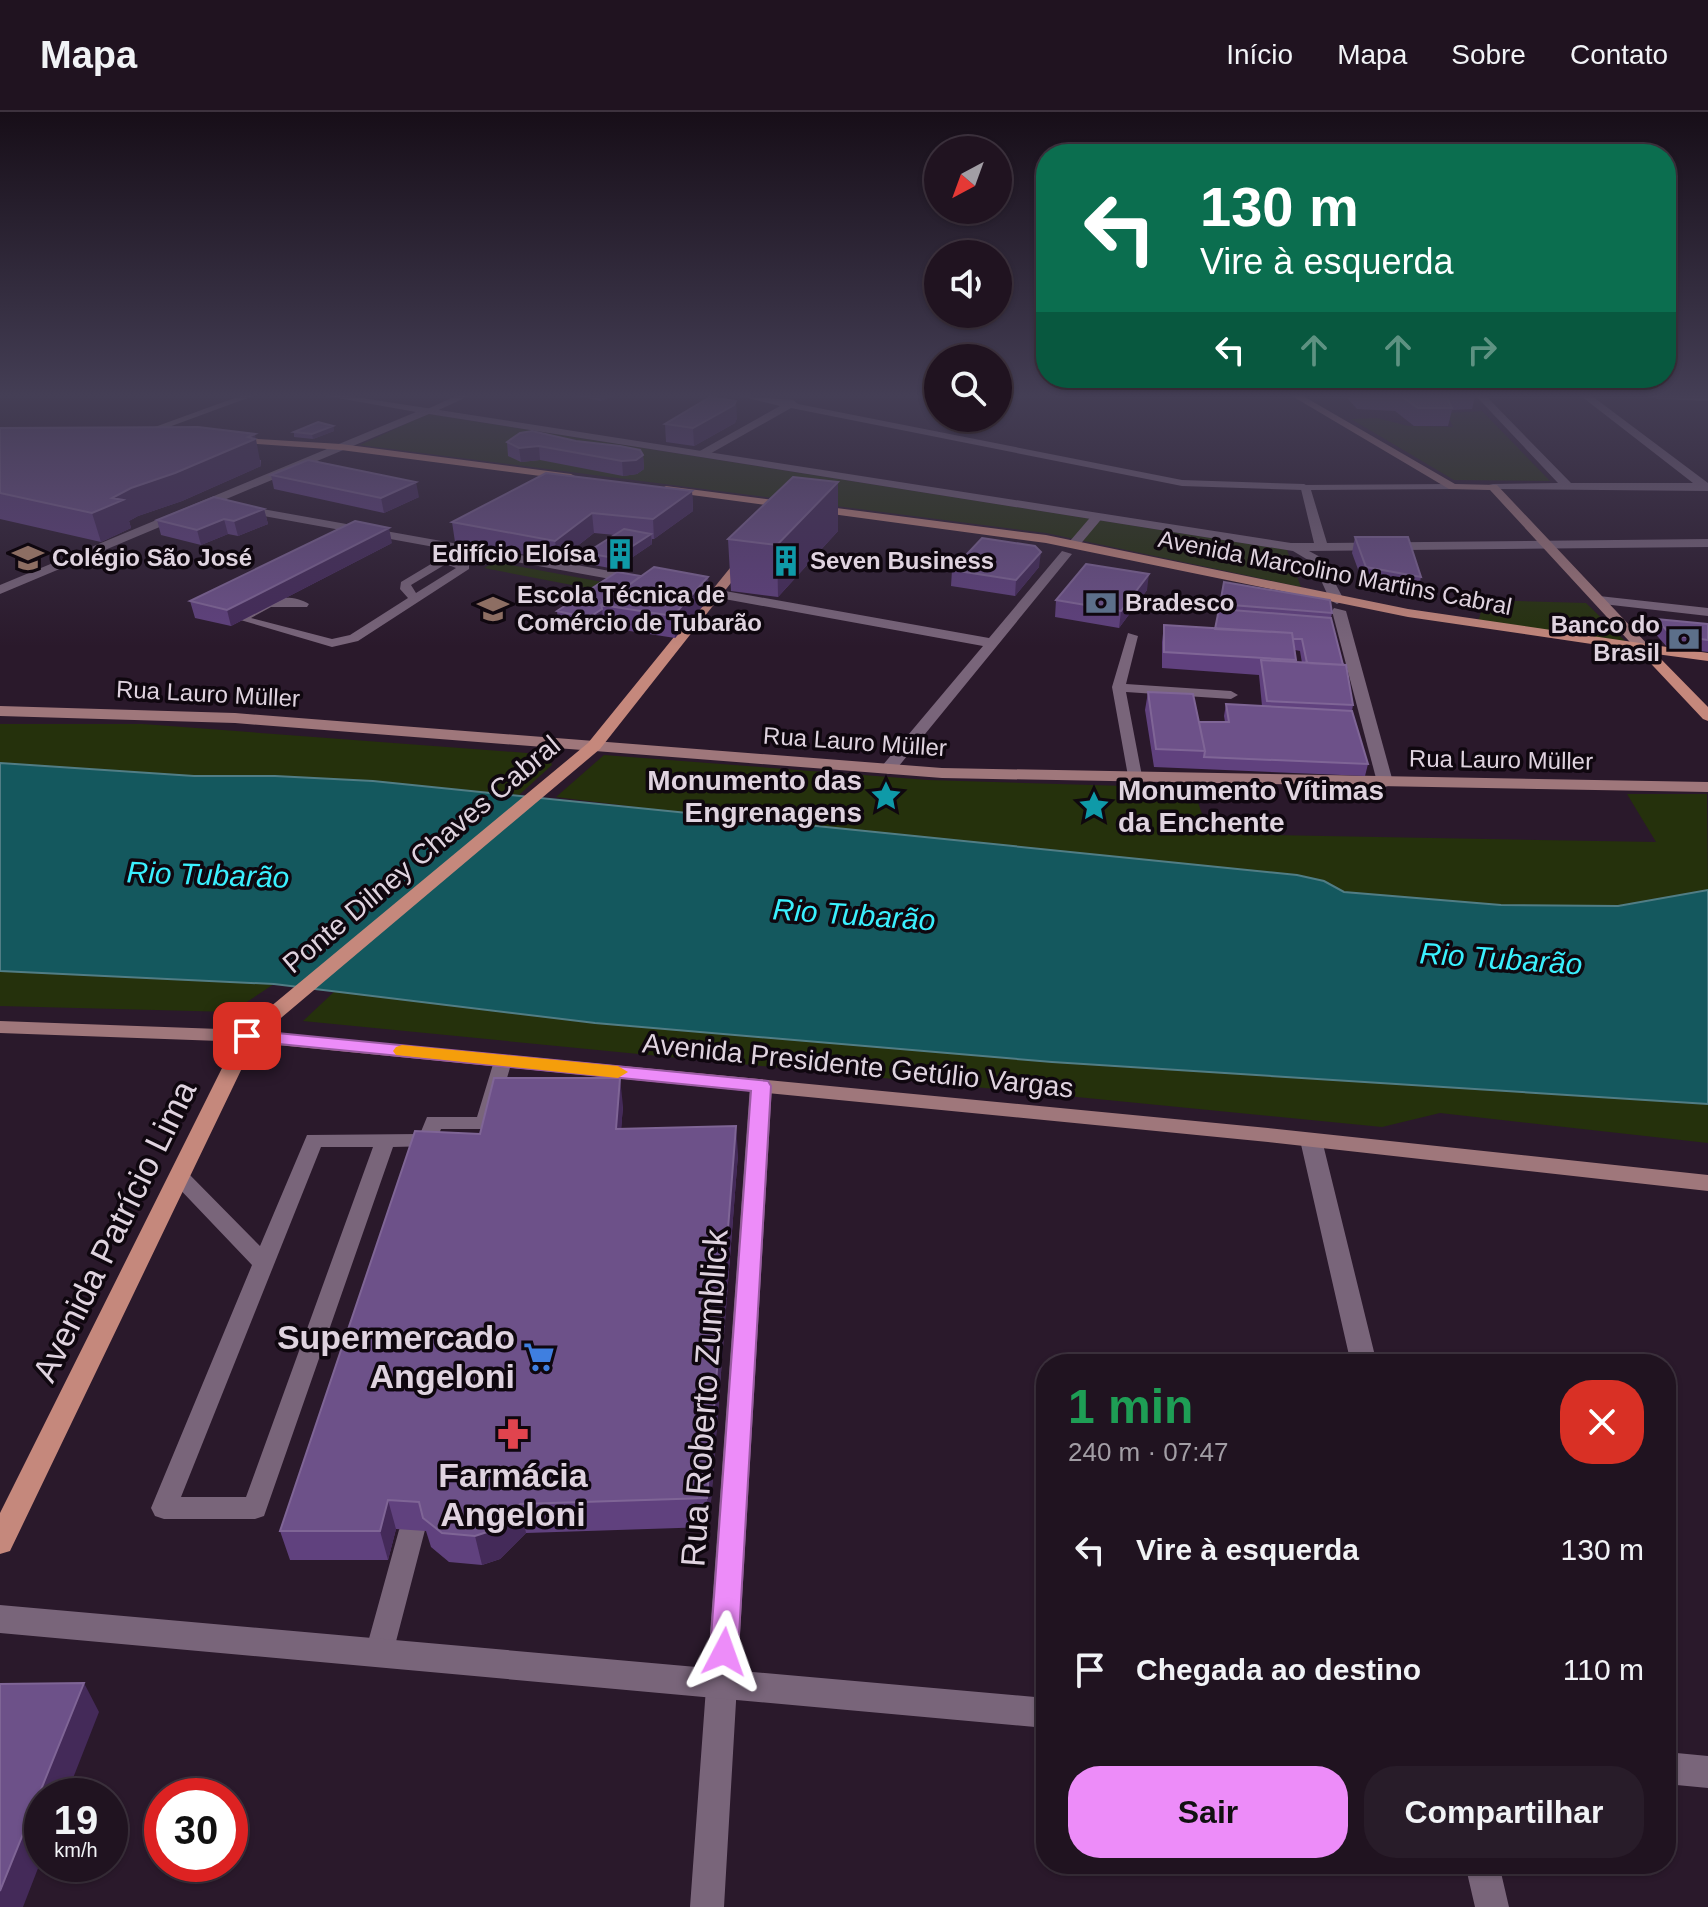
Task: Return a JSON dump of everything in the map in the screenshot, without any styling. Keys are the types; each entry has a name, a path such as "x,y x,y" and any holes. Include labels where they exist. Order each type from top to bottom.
{"main road":[{"path":"553,480 582,483 560,480"},
{"path":"1441,480 1453,487 1493,487 1708,716"},
{"name":"Avenida Marcolino Martins Cabral","path":"647,486 781,513"},
{"name":"Avenida Marcolino Martins Cabral","path":"657,497 1070,549 1338,606 1650,654 1708,666"},
{"name":"Ponte Dilney Chaves Cabral","path":"247,1036 594,746 755,546"},
{"name":"Avenida Marcolino Martins Cabral","path":"1650,654 1708,657"},
{"name":"Rua Lauro Müller","path":"0,711 235,718 888,769 1708,787"},
{"name":"Avenida Presidente Getúlio Vargas","path":"0,1027 247,1036 1311,1140 1708,1183"},
{"name":"Avenida Patrício Lima","path":"0,1542 247,1036"}],"street":[{"path":"0,590 263,480"},
{"path":"802,480 1098,516 1291,547 1708,543"},
{"path":"1166,480 1304,487 1453,487"},
{"path":"1561,480 1568,487"},
{"path":"781,513 807,481"},
{"path":"1304,487 1322,548"},
{"path":"1493,487 1707,487"},
{"path":"208,503 653,582"},
{"path":"888,769 1098,516"},
{"path":"1291,547 1318,561 1338,606 1385,782"},
{"path":"685,588 992,643"},
{"path":"1599,600 1708,612"},
{"name":"Rua Roberto Zumblick","path":"707,1907 761,1086"},
{"path":"1311,1140 1362,1354"},
{"path":"0,1619 1036,1712"},
{"path":"1676,1769 1708,1772"},
{"path":"1484,1874 1492,1907"}],"lane":[{"path":"415,599 405,584 466,548"},
{"path":"303,604 276,602 243,619 332,643 342,642 354,638 465,567 446,560"},
{"path":"1132,636 1119,687 1135,776"},
{"path":"1119,687 1231,695"},
{"path":"385,1141 255,1508 164,1508 314,1140 427,1141 434,1122 485,1124 503,1061"},
{"path":"179,1176 264,1263"},
{"path":"379,1653 412,1530"}],"shaded area":[{"path":"631,480 843,480 1287,550 1301,587 1046,533"},
{"path":"1454,480 1549,480 1550,481"},
{"path":"495,562 608,583 598,590 484,568"},
{"path":"1485,600 1586,603 1625,641 1478,621"},
{"path":"0,724 143,724 540,754 549,756 552,765 519,795 373,781 194,776 0,763"},
{"path":"604,755 928,780 1193,788 1209,834 1656,842 1627,794 1707,794 1708,890 1618,906 1501,905 1344,892 1324,881 1297,875 731,819 556,797"},
{"path":"0,971 274,984 232,1012 0,1006"},
{"path":"336,990 595,1023 1052,1062 1708,1104 1708,1143 1440,1113 1382,1127 303,1021"}],"water":[{"name":"Rio Tubarão","path":"0,763 194,776 373,781 1297,875 1324,881 1344,892 1501,905 1618,906 1708,890 1708,1104 1052,1062 595,1023 274,984 0,971"}],"building":[{"path":"0,480 155,480 131,488 112,498 123,500 92,513 0,493"},
{"path":"294,480 416,482 381,498"},
{"path":"533,480 601,480 692,491 653,519 592,513 555,541 452,522"},
{"path":"790,480 838,482 777,545 728,539"},
{"path":"214,497 264,509 234,521 224,519 197,530 157,520"},
{"path":"355,521 389,528 227,610 190,601"},
{"path":"624,529 651,534 614,558 586,553"},
{"path":"1355,537 1408,537 1421,577 1366,567"},
{"path":"982,538 1035,546 1041,552 1016,580 952,570"},
{"path":"1086,564 1149,574 1121,611 1056,600"},
{"path":"654,567 708,577 673,616 601,605"},
{"path":"617,572 641,576 588,618 557,611"},
{"path":"1224,582 1330,600 1332,613 1220,604"},
{"path":"1219,609 1331,618 1343,665 1307,663 1302,639 1293,639 1292,633 1215,629"},
{"path":"1656,619 1708,624 1708,640 1671,635"},
{"path":"1164,625 1292,633 1296,660 1164,652"},
{"path":"1261,660 1346,665 1353,705 1267,701"},
{"path":"1148,692 1193,694 1205,751 1156,749"},
{"path":"1226,704 1352,711 1368,764 1204,757 1199,722 1229,722"},
{"name":"Supermercado Angeloni","path":"494,1078 620,1078 616,1129 736,1126 707,1498 520,1504 493,1530 475,1536 442,1533 423,1518 419,1502 388,1500 380,1531 280,1531 415,1131 480,1134"},
{"path":"84,1683 46,1778 24,1778 24,1832 0,1891 0,1684"}],"slow traffic":[{"path":"402,1051 618,1072"}],"place":[{"name":"Edifício Eloísa","path":"620,554"},
{"name":"Colégio São José","path":"28,558"},
{"name":"Seven Business","path":"786,561"},
{"name":"Bradesco","path":"1101,603"},
{"name":"Escola Técnica de Comércio de Tubarão","path":"493,609"},
{"name":"Banco do Brasil","path":"1684,639"},
{"name":"Monumento das Engrenagens","path":"886,796"},
{"name":"Monumento Vítimas da Enchente","path":"1094,806"},
{"name":"Supermercado Angeloni","path":"539,1357"},
{"name":"Farmácia Angeloni","path":"513,1434"}],"route":[{"path":"247,1036 761,1086 724,1652"}]}
